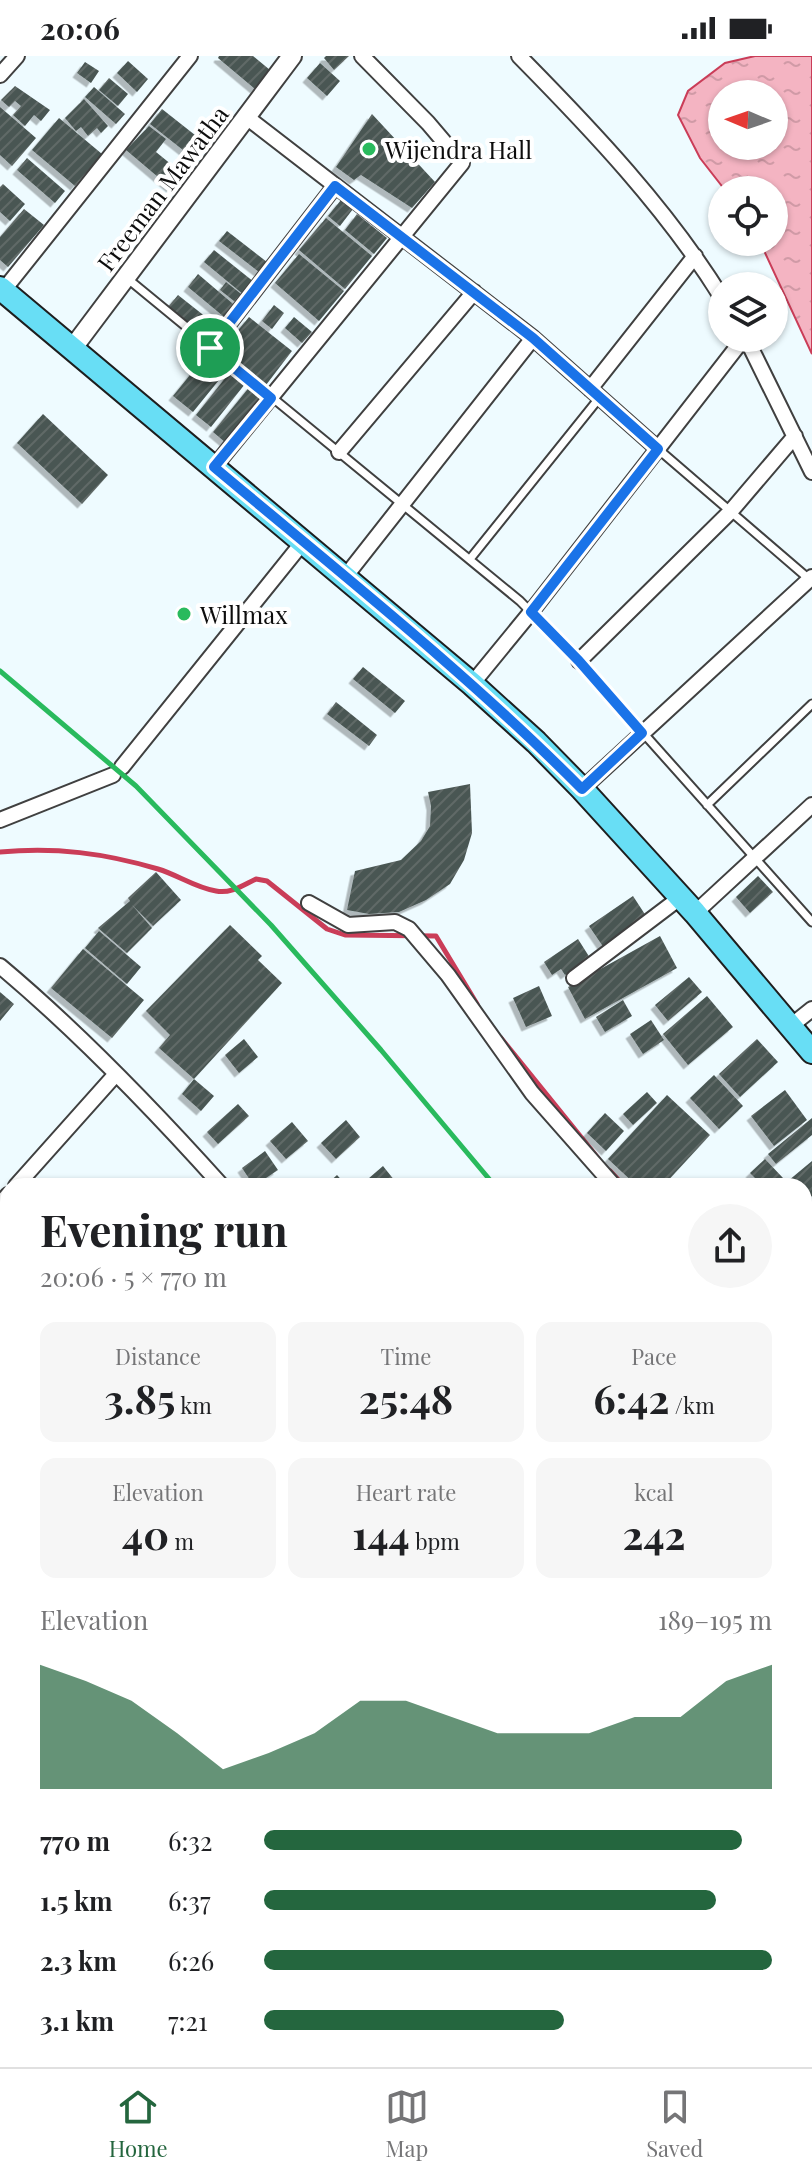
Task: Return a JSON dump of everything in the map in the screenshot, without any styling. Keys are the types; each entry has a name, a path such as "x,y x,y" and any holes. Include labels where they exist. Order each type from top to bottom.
{"main road":[{"path":"2,289 472,684 536,742 688,905 812,1052"}],"street":[{"path":"2,289 190,56"},
{"path":"214,467 462,163 428,123 362,56"},
{"path":"519,56 574,112 695,256 708,276"},
{"name":"Freeman Mawatha","path":"72,349 285,58"},
{"path":"245,116 533,338 658,449"},
{"path":"210,348 335,186"},
{"path":"595,393 695,256"},
{"path":"339,452 474,292"},
{"path":"345,577 533,338"},
{"path":"472,684 734,352"},
{"path":"752,352 812,472"},
{"path":"579,661 731,511 795,436"},
{"path":"0,820 118,771 303,542"},
{"path":"582,789 811,578"},
{"path":"574,978 688,905 754,858 812,805"},
{"path":"309,903 348,925 395,922 409,929 532,1093 607,1178"},
{"path":"0,966 116,1074 214,1178"},
{"path":"792,1025 812,1009"},
{"path":"23,1178 116,1074"}],"lane":[{"path":"126,277 531,612 810,916"},
{"path":"470,559 595,393"},
{"path":"658,449 811,578"},
{"path":"707,805 812,704"}],"water":[{"path":"755,56 812,56 812,354 788,302 788,272 774,272 766,256 788,256 788,176 714,176 700,158 678,115 688,91 725,63"}],"building":[{"path":"219,56 253,56 270,70 255,89"},
{"path":"349,56 334,70 324,58"},
{"path":"128,61 148,79 137,92 117,73"},
{"path":"85,62 99,71 91,83 77,73"},
{"path":"320,63 340,81 327,96 307,78"},
{"path":"109,78 128,94 118,106 99,90"},
{"path":"15,86 50,110 41,121 34,115 25,126 13,115 21,106 15,101 9,107 1,100"},
{"path":"94,87 125,114 116,124 85,97"},
{"path":"84,99 108,126 101,133 97,128 88,136 81,127 76,131 65,118"},
{"path":"0,107 36,138 12,166 0,155"},
{"path":"162,109 200,139 188,154 150,124"},
{"path":"372,114 435,182 412,208 361,175 354,180 336,167"},
{"path":"59,118 102,154 75,186 32,150"},
{"path":"149,126 166,139 156,152 183,174 171,188 126,150"},
{"path":"27,158 65,191 55,203 17,170"},
{"path":"3,184 25,204 10,221 0,212 0,187"},
{"path":"341,200 353,209 340,226 328,216"},
{"path":"24,209 44,225 8,267 0,260 0,237"},
{"path":"357,214 387,238 374,254 345,230"},
{"path":"326,218 372,256 345,289 299,250"},
{"path":"227,231 267,262 259,272 219,241"},
{"path":"214,250 254,282 244,295 204,262"},
{"path":"299,254 344,291 319,321 275,283"},
{"path":"198,274 239,309 229,321 188,287"},
{"path":"226,282 245,297 239,305 220,290"},
{"path":"178,295 221,329 211,341 168,307"},
{"path":"274,305 284,313 272,329 262,321"},
{"path":"249,317 292,351 266,385 222,350"},
{"path":"294,317 312,332 302,343 285,328"},
{"path":"203,359 223,375 193,412 173,396"},
{"path":"230,372 245,384 211,427 196,415"},
{"path":"251,385 264,396 226,443 213,432"},
{"path":"43,414 108,475 82,504 17,443"},
{"path":"363,667 405,701 395,713 353,679"},
{"path":"336,702 377,735 369,746 327,714"},
{"path":"470,784 472,833 464,860 450,884 426,900 399,912 369,914 347,910 355,871 401,860 421,841 430,826 428,792"},
{"path":"156,872 181,900 153,926 132,905 152,928 127,953 98,928 130,901 128,898"},
{"path":"758,876 773,892 750,913 736,897"},
{"path":"633,896 648,919 604,948 589,926"},
{"path":"230,925 262,956 258,960 282,983 194,1079 159,1048 170,1035 146,1011"},
{"path":"99,931 141,967 127,984 85,948"},
{"path":"660,936 677,968 585,1019 568,987"},
{"path":"578,939 590,958 565,975 561,969 552,975 544,962"},
{"path":"83,949 144,1000 112,1038 51,988"},
{"path":"689,977 702,992 668,1021 655,1005"},
{"path":"539,986 552,1016 526,1027 513,998"},
{"path":"0,992 14,1004 0,1021"},
{"path":"707,996 733,1027 688,1065 663,1034"},
{"path":"623,1000 632,1016 605,1032 596,1017"},
{"path":"651,1020 664,1040 643,1054 630,1034"},
{"path":"244,1039 258,1057 239,1073 225,1055"},
{"path":"757,1039 778,1062 740,1097 719,1074"},
{"path":"714,1075 743,1106 719,1129 690,1098"},
{"path":"194,1079 214,1096 201,1111 182,1094"},
{"path":"785,1090 807,1120 774,1146 751,1116"},
{"path":"647,1092 657,1103 633,1125 623,1114"},
{"path":"667,1095 710,1135 670,1178 628,1178 608,1159"},
{"path":"238,1104 249,1116 218,1144 207,1132"},
{"path":"605,1113 624,1131 606,1151 587,1133"},
{"path":"812,1118 812,1135 776,1164 768,1154"},
{"path":"346,1120 360,1137 336,1159 321,1143"},
{"path":"292,1122 308,1141 286,1159 270,1141"},
{"path":"265,1151 278,1170 266,1178 249,1178 242,1168"},
{"path":"765,1159 783,1178 755,1178 750,1173"},
{"path":"812,1161 812,1178 792,1178"},
{"path":"383,1166 393,1178 369,1178"}],"waterway":[{"path":"0,852 41,850 99,855 158,869 221,892 256,879 267,881 327,929 345,935 436,936 477,1004"},
{"path":"501,1038 598,1158"},
{"path":"610,1171 617,1178"}],"railway":[{"path":"0,671 136,786 271,925 488,1178"}],"place":[{"name":"Wijendra Hall","path":"369,149"},
{"name":"Willmax","path":"184,614"}],"route":[{"path":"335,186 533,338 658,449 531,612 642,733 582,789 472,684 214,467 271,398 210,348 335,186"}]}
